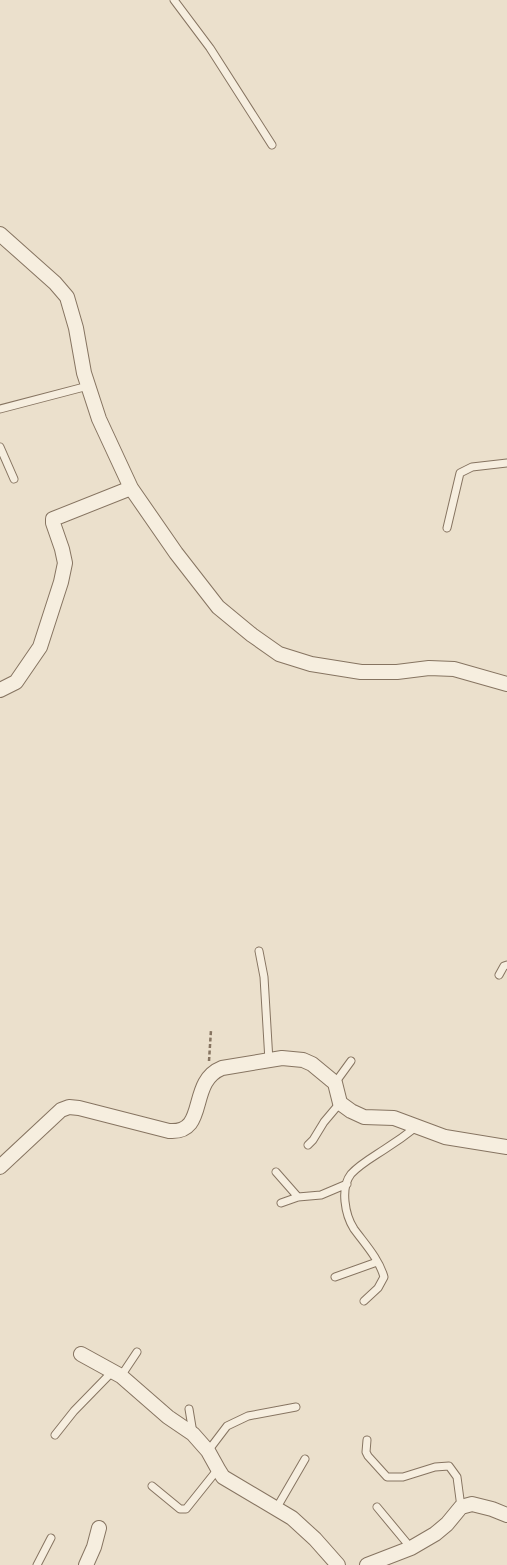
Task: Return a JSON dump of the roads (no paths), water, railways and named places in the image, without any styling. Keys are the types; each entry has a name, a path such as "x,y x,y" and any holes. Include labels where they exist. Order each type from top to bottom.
{"street":[{"path":"0,234 55,283 67,297 76,328 84,373 99,419 131,488 176,554 218,607 279,654 311,664 361,672 397,672 429,668 454,669 507,684"},
{"path":"0,690 16,682 40,647 61,582 65,563 52,523 53,519 131,488"},
{"path":"0,1167 61,1110 69,1107 179,1132 191,1124 203,1086 213,1072 222,1068 282,1058 303,1060 312,1064 334,1083 340,1103 364,1117 394,1118 445,1137 507,1148"},
{"path":"81,1354 117,1374 168,1417 193,1434 208,1451 223,1476 298,1523 338,1565"},
{"path":"367,1565 411,1548 435,1534 447,1524 461,1507 472,1504 507,1515"},
{"path":"86,1565 94,1547 99,1528"}],"lane":[{"path":"174,0 210,48 272,145"},
{"path":"0,410 88,386"},
{"path":"0,446 14,479"},
{"path":"447,528 460,473 472,467 507,463"},
{"path":"259,951 264,977 270,1061"},
{"path":"499,974 504,966 507,965"},
{"path":"334,1083 351,1061"},
{"path":"308,1145 340,1103"},
{"path":"364,1301 378,1288 384,1278 382,1268 349,1221 344,1203 347,1184 350,1176 360,1165 399,1140 416,1126"},
{"path":"276,1172 298,1198"},
{"path":"281,1203 298,1198 321,1195 347,1184"},
{"path":"334,1277 377,1262"},
{"path":"55,1435 74,1411 117,1374 137,1352"},
{"path":"208,1451 227,1426 248,1416 296,1407"},
{"path":"189,1409 193,1434"},
{"path":"367,1440 366,1452 368,1456 388,1478 403,1477 434,1467 449,1466 457,1477 461,1507"},
{"path":"276,1509 305,1460"},
{"path":"152,1486 180,1509 186,1509 218,1469"},
{"path":"377,1507 411,1548"},
{"path":"37,1565 51,1538"}]}
